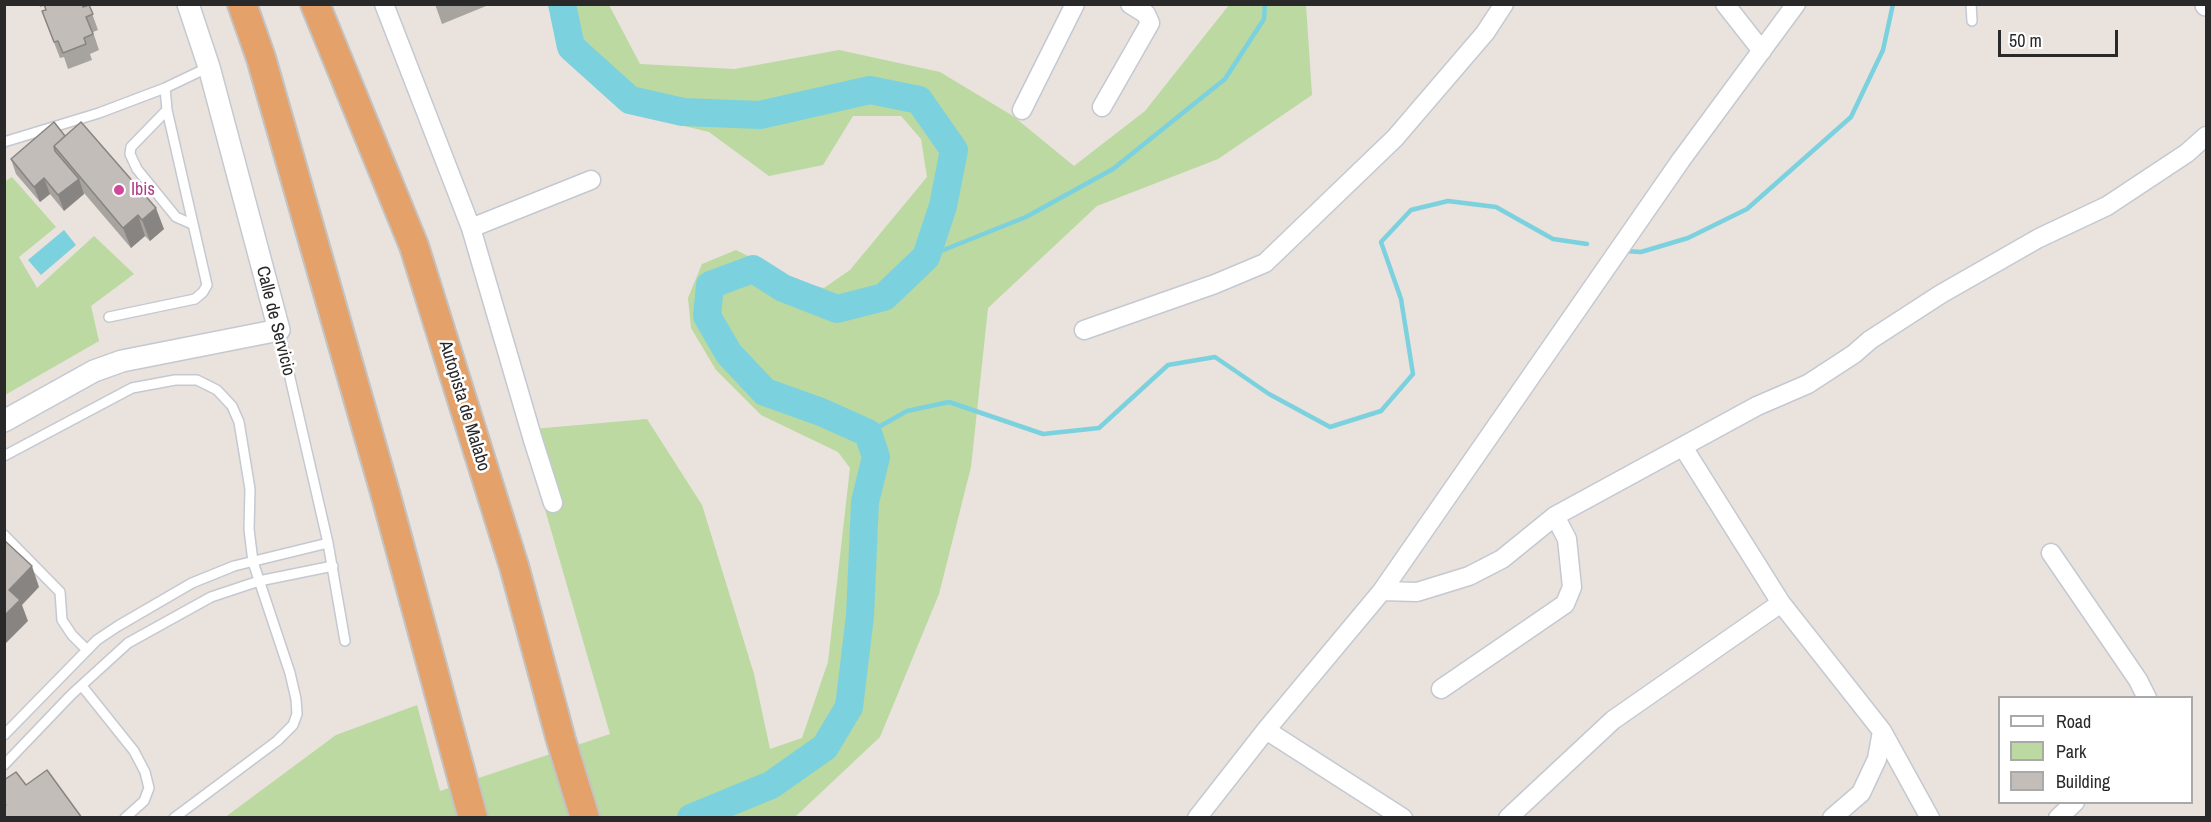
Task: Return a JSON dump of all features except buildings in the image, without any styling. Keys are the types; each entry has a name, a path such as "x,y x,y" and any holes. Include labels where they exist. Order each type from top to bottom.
{"highway":[{"path":"242,4 261,58 473,818"},
{"name":"Autopista de Malabo","path":"315,4 414,246 514,566 561,740 585,818"}],"street":[{"name":"Calle de Servicio","path":"188,4 209,68 279,330"},
{"path":"384,4 471,228 532,440 554,503"},
{"path":"1022,110 1075,4"},
{"path":"1102,106 1150,23 1146,14 1130,4"},
{"path":"1084,330 1215,284 1265,263 1395,138 1485,33 1503,4"},
{"path":"1725,4 1762,51"},
{"path":"1197,818 1266,730 1382,591 1681,160 1796,4"},
{"path":"1382,591 1417,592 1469,576 1502,559 1555,516 1757,406 1808,384 1941,294 2039,238 2107,206 2187,153 2206,136"},
{"path":"471,228 591,180"},
{"path":"4,421 94,371 122,361 279,330"},
{"path":"1683,447 1781,603 1882,730 1930,818"},
{"path":"1441,689 1565,604 1572,587 1568,539 1555,516"},
{"path":"2050,553 2131,670 2146,696"},
{"path":"1508,818 1613,720 1781,603"},
{"path":"1266,730 1403,818"},
{"path":"1832,818 1861,793 1877,759 1882,730"},
{"path":"2058,818 2073,804"}],"lane":[{"path":"1971,4 1972,21"},
{"path":"4,142 99,113 165,88 209,68"},
{"path":"109,317 195,299 207,285 167,110 165,88"},
{"path":"167,110 131,147 130,154 137,170 176,217 192,224"},
{"name":"Calle de Servicio","path":"279,330 333,566 345,641"},
{"path":"4,456 132,388 175,380 197,380 217,390 232,406 239,422 250,489 249,529 253,562 290,674 297,699 297,714 293,725 277,741 174,818"},
{"path":"4,534 60,592 62,620 72,635 87,650"},
{"path":"4,735 97,640 118,626 192,583 234,566 328,543"},
{"path":"4,765 128,643 211,597 260,581 333,566"},
{"path":"118,626 128,643"},
{"path":"82,686 134,752 144,772 149,788 144,801 124,818"}],"green space":[{"path":"551,5 609,5 640,64 735,69 839,50 940,72 1013,116 1074,166 1145,111 1229,5 1306,5 1312,95 1218,159 1097,206 988,308 971,467 939,594 880,737 795,817 224,818 336,735 417,705 440,791 610,734 522,430 647,419 702,505 754,674 770,749 802,738 828,662 850,468 838,452 761,415 716,370 691,328 688,298 702,264 736,250 799,282 824,288 850,270 927,177 921,139 901,116 853,116 823,165 769,176 709,132 647,117 608,99 569,59"},
{"path":"12,177 56,227 19,257 37,288 94,236 134,274 91,306 99,341 5,395 4,182"}],"water":[{"path":"64,230 76,245 41,275 28,260"}],"waterway":[{"path":"562,4 571,47 630,100 683,112 760,115 870,90 919,100 954,150 943,206 926,257 884,297 837,309 783,288 753,269 710,285 707,316 729,354 765,392 821,412 868,433 876,457 865,502 860,616 849,707 825,747 771,785 691,818"},
{"path":"926,257 1026,217 1113,169 1225,79 1264,19 1265,4"},
{"path":"1625,251 1641,252 1688,238 1747,209 1851,117 1883,50 1893,4"},
{"path":"868,433 907,411 949,402 1043,434 1099,428 1168,365 1215,357 1269,394 1330,427 1381,411 1413,374 1401,299 1381,242 1411,210 1448,201 1496,207 1553,239 1587,244"}],"place":[{"name":"Ibis","path":"119,190"}]}
